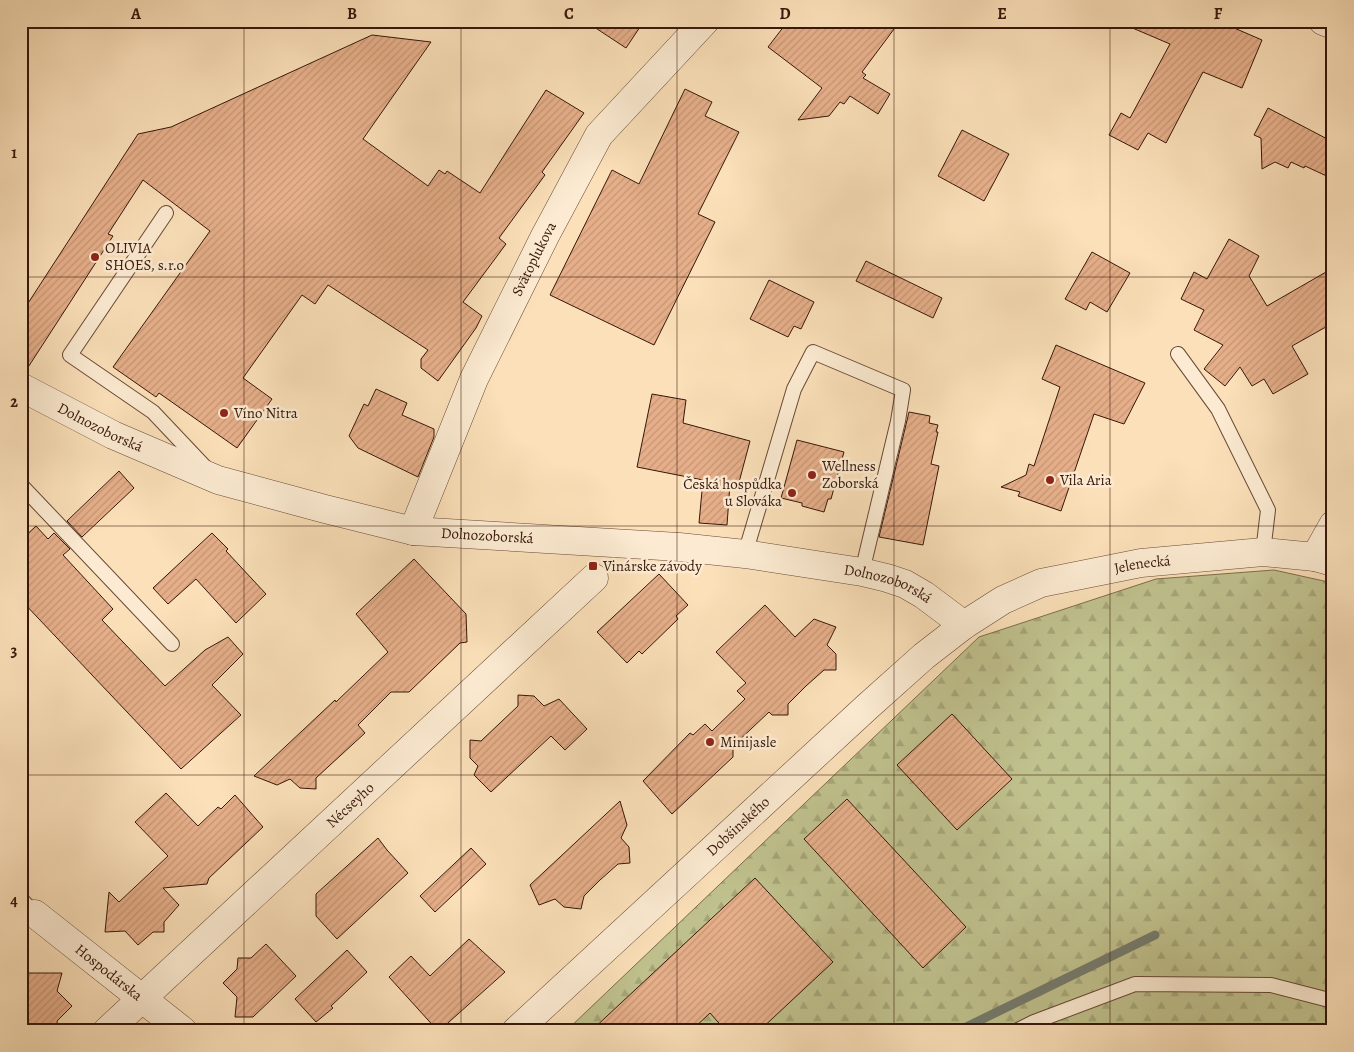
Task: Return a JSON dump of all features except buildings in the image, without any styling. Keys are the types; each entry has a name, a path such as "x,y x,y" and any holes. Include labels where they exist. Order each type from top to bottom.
{"street":[{"path":"1323,21 1333,25"},
{"name":"Svätoplukova","path":"413,531 474,379 545,236 599,135 701,23"},
{"name":"Dolnozoborská","path":"21,387 113,435 218,480 413,531 679,547 745,554 862,572 905,584 924,595 964,625"},
{"path":"1324,559 1333,524"},
{"name":"Jelenecká","path":"964,625 1003,600 1041,583 1141,563 1263,552 1324,559"},
{"name":"Nécseyho","path":"107,1031 594,578"},
{"name":"Dobšinského","path":"516,1031 867,707 924,656 964,625"},
{"name":"Hospodárska","path":"28,906 183,1031"}],"lane":[{"path":"166,213 70,355 154,412 218,480"},
{"path":"745,554 794,389 813,352 903,390 898,421 862,572"},
{"path":"1178,354 1218,409 1268,510 1263,552"},
{"path":"21,485 172,644"},
{"path":"1016,1031 1034,1022 1135,984 1271,985 1333,1001"}],"green space":[{"path":"1274,570 1333,583 1333,1031 566,1031 979,637 1156,579"}],"waterway":[{"path":"958,1031 1155,935"}],"place":[{"name":"OLIVIA SHOES, s.r.o","path":"95,257"},
{"name":"Víno Nitra","path":"224,413"},
{"name":"Wellness Zoborská","path":"812,475"},
{"name":"Vila Aria","path":"1050,480"},
{"name":"Česká hospůdka u Slováka","path":"792,493"},
{"name":"Vinárske závody","path":"593,566"},
{"name":"Minijasle","path":"710,742"}]}
